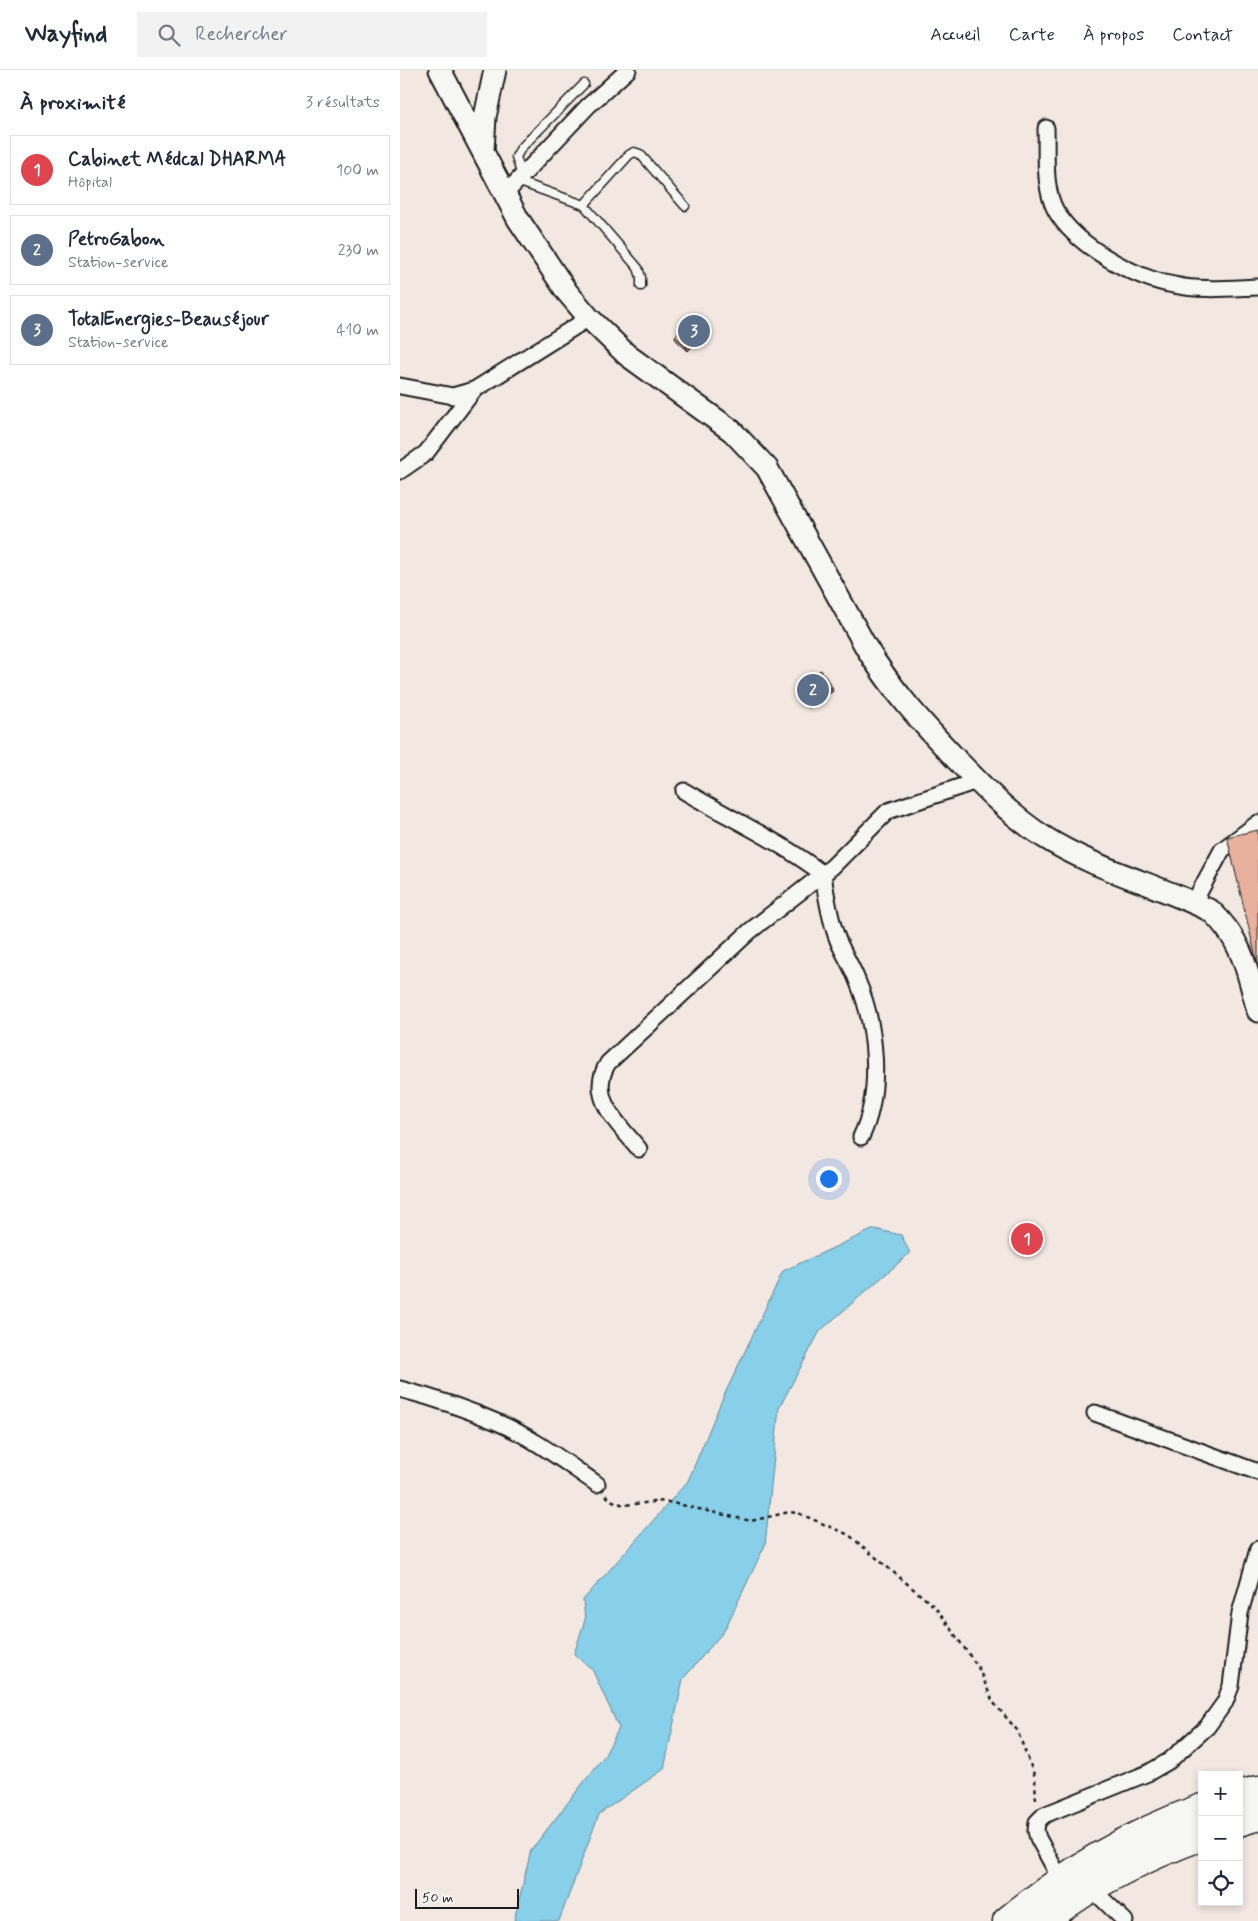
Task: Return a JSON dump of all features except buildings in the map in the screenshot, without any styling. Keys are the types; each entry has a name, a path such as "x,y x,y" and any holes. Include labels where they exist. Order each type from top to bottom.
{"highway":[{"path":"1243,1794 1258,1790"},
{"path":"1007,1921 1061,1880 1128,1838 1198,1810"},
{"path":"1243,1821 1258,1816"},
{"path":"1044,1921 1090,1887 1161,1851 1198,1837"}],"main road":[{"path":"483,154 485,117 494,77"},
{"path":"445,79 468,98 474,98 481,95 494,77"},
{"path":"445,79 483,154 514,184 532,243 567,292 589,318 627,355 732,431 767,468 882,674 908,708 977,781 1045,838 1100,865 1194,902 1211,911 1225,924 1238,943 1258,1011"}],"street":[{"path":"514,184 588,106 628,70"},
{"path":"1046,128 1049,186 1056,210 1069,228 1087,245 1119,264 1174,286 1258,287"},
{"path":"400,386 453,396 474,390 589,318"},
{"path":"400,471 426,453 474,390"},
{"path":"639,1148 612,1116 603,1101 600,1075 608,1062 750,931 792,896 823,874 888,811 977,781"},
{"path":"684,790 781,845 823,874 836,936 857,979 867,1007 874,1046 869,1121 861,1137"},
{"path":"1194,902 1222,850 1258,823"},
{"path":"400,1389 435,1398 499,1423 544,1448 597,1484"},
{"path":"1095,1413 1258,1472"},
{"path":"1061,1880 1038,1838 1036,1831 1037,1822 1052,1810 1108,1790 1169,1761 1207,1727 1225,1702 1231,1686 1240,1613 1258,1549"},
{"path":"1090,1887 1124,1921"}],"lane":[{"path":"584,84 521,148 516,157 514,184 584,205 638,268 641,276 641,286"},
{"path":"584,205 629,154 634,152 640,154 685,206"}],"path":[{"path":"597,1484 610,1500 624,1505 664,1501 751,1521 789,1512 798,1513 849,1535 935,1607 978,1667 993,1702 1017,1730 1035,1776 1037,1822"}],"water":[{"path":"874,1229 901,1235 910,1253 820,1331 779,1408 765,1545 724,1631 683,1679 664,1769 599,1814 559,1921 514,1921 531,1850 605,1755 619,1728 592,1669 574,1654 585,1620 583,1600 688,1481 721,1402 783,1271"}],"place":[{"name":"TotalEnergies-Beauséjour","path":"694,331"},
{"name":"PetroGabon","path":"813,690"},
{"name":"Cabinet Médcal DHARMA","path":"1027,1239"}]}
